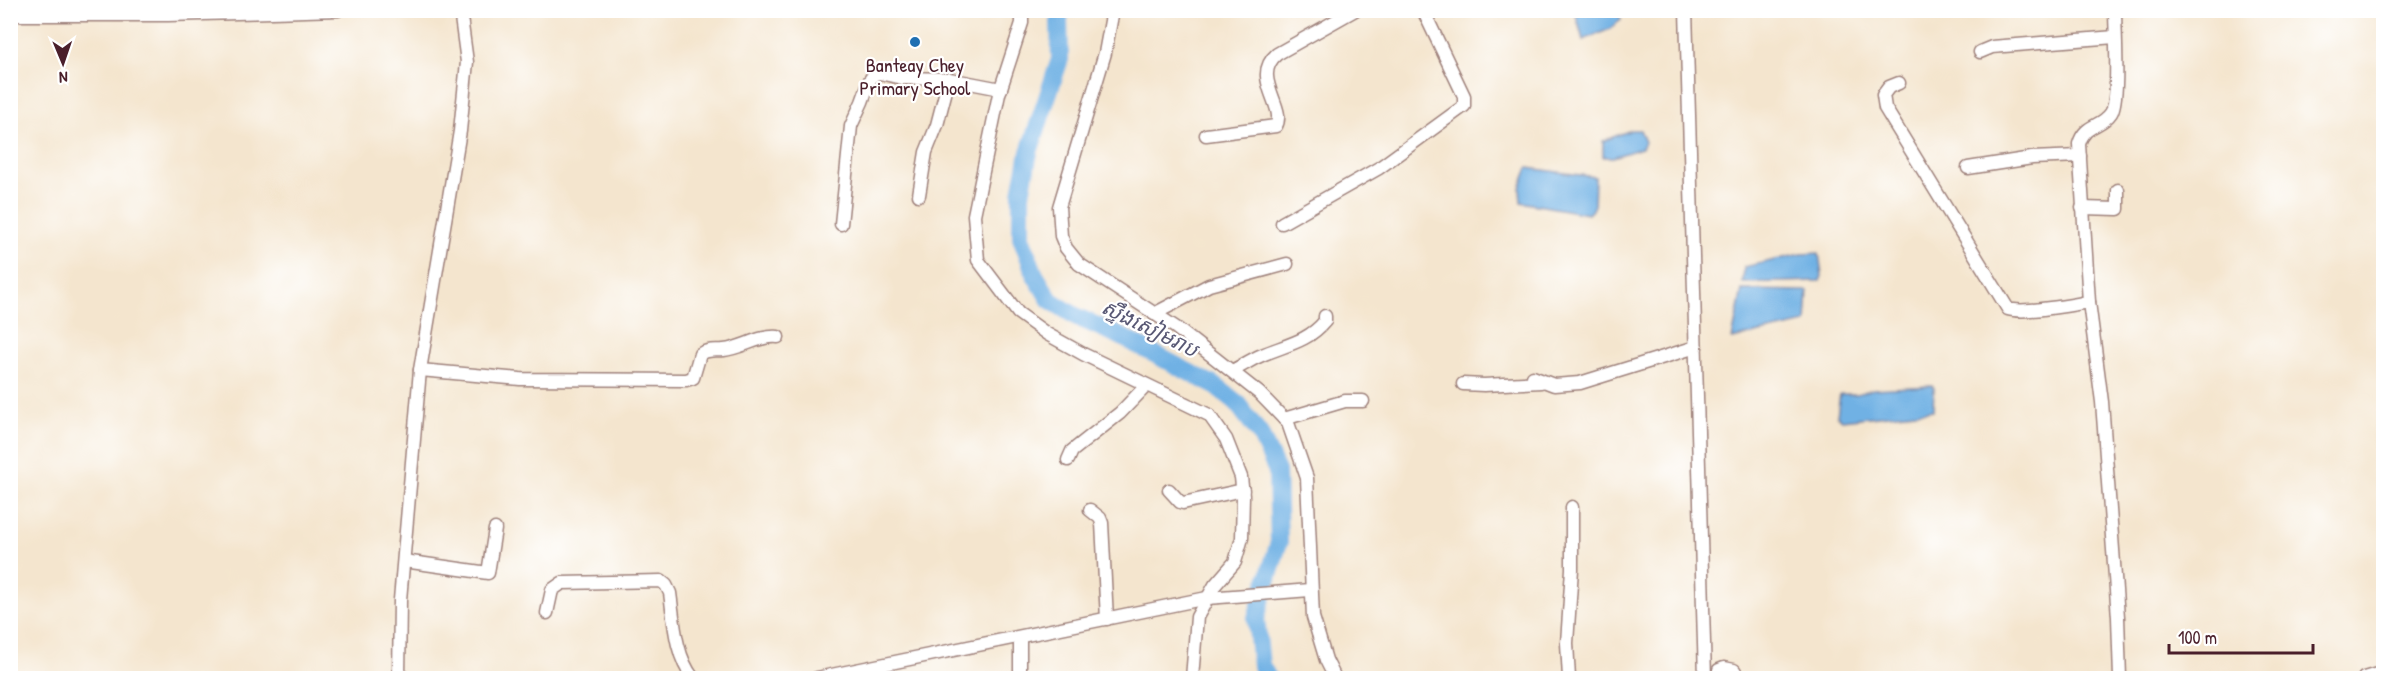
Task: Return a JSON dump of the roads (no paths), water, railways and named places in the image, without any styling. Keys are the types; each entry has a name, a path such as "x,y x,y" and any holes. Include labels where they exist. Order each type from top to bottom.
{"street":[{"path":"10,15 168,15 338,10"},
{"path":"1022,10 1023,23 1001,89 974,215 978,260 1018,313 1047,334 1146,386 1209,415 1226,439 1241,477 1242,538 1235,562 1215,585 1213,597 1197,617 1192,678"},
{"path":"1113,10 1105,53 1059,207 1059,229 1066,248 1079,264 1154,314 1232,371 1259,393 1284,419 1295,440 1306,478 1313,617 1326,660 1335,678"},
{"path":"1206,135 1276,126 1279,118 1267,77 1269,60 1356,10"},
{"path":"1282,223 1379,168 1464,106 1464,96 1423,10"},
{"path":"1686,10 1705,678"},
{"path":"2115,10 2113,110 2109,116 2088,128 2081,136 2079,144 2089,302 2102,402 2118,617 2120,678"},
{"path":"399,678 400,600 420,370 460,131 466,62 460,14"},
{"path":"1980,52 1992,47 2115,37"},
{"path":"841,224 851,126 874,74 902,78 949,79 1001,89"},
{"path":"919,195 926,152 938,125 949,79"},
{"path":"1899,83 1889,87 1883,94 1885,108 2008,309 2037,309 2089,302"},
{"path":"1968,168 2032,158 2080,156"},
{"path":"2082,208 2118,209 2118,190"},
{"path":"1154,314 1209,285 1287,264"},
{"path":"1232,371 1262,355 1311,335 1325,321 1325,316"},
{"path":"420,370 520,379 691,380 696,372 700,354 704,351 734,348 761,339 778,337"},
{"path":"1463,384 1484,386 1537,380 1554,385 1580,383 1696,347"},
{"path":"1068,460 1071,451 1120,413 1146,386"},
{"path":"1284,419 1345,401 1363,401"},
{"path":"1169,489 1180,502 1243,490"},
{"path":"1569,678 1567,643 1572,507"},
{"path":"1090,510 1100,518 1102,523 1107,620"},
{"path":"404,561 488,573 495,529"},
{"path":"547,613 552,590 562,583 661,581 670,593 679,649 693,678"},
{"path":"818,678 868,674 1020,638 1213,597 1310,590"},
{"path":"1020,638 1020,678"},
{"path":"1718,678 1719,670 1724,668 1734,670 1739,678"},
{"path":"2364,678 2384,672"}],"water":[{"path":"1575,11 1618,11 1621,19 1610,29 1583,40"},
{"path":"1631,130 1640,130 1645,142 1642,148 1613,157 1603,157 1603,141"},
{"path":"1528,168 1595,177 1594,208 1588,214 1521,202 1520,188"},
{"path":"1819,253 1822,276 1820,281 1743,283 1744,267 1801,254"},
{"path":"1742,290 1808,291 1806,323 1732,339"},
{"path":"1932,386 1934,388 1933,410 1842,420 1837,416 1840,394 1857,394 1873,389"}],"waterway":[{"name":"ស្ទឹងសៀមរាប","path":"1061,10 1060,59 1029,152 1021,194 1021,237 1035,275 1050,300 1077,317 1120,336 1217,387 1236,402 1260,434 1277,471 1279,542 1256,618 1261,665 1268,678"}],"place":[{"name":"Banteay Chey Primary School","path":"915,42"}]}
